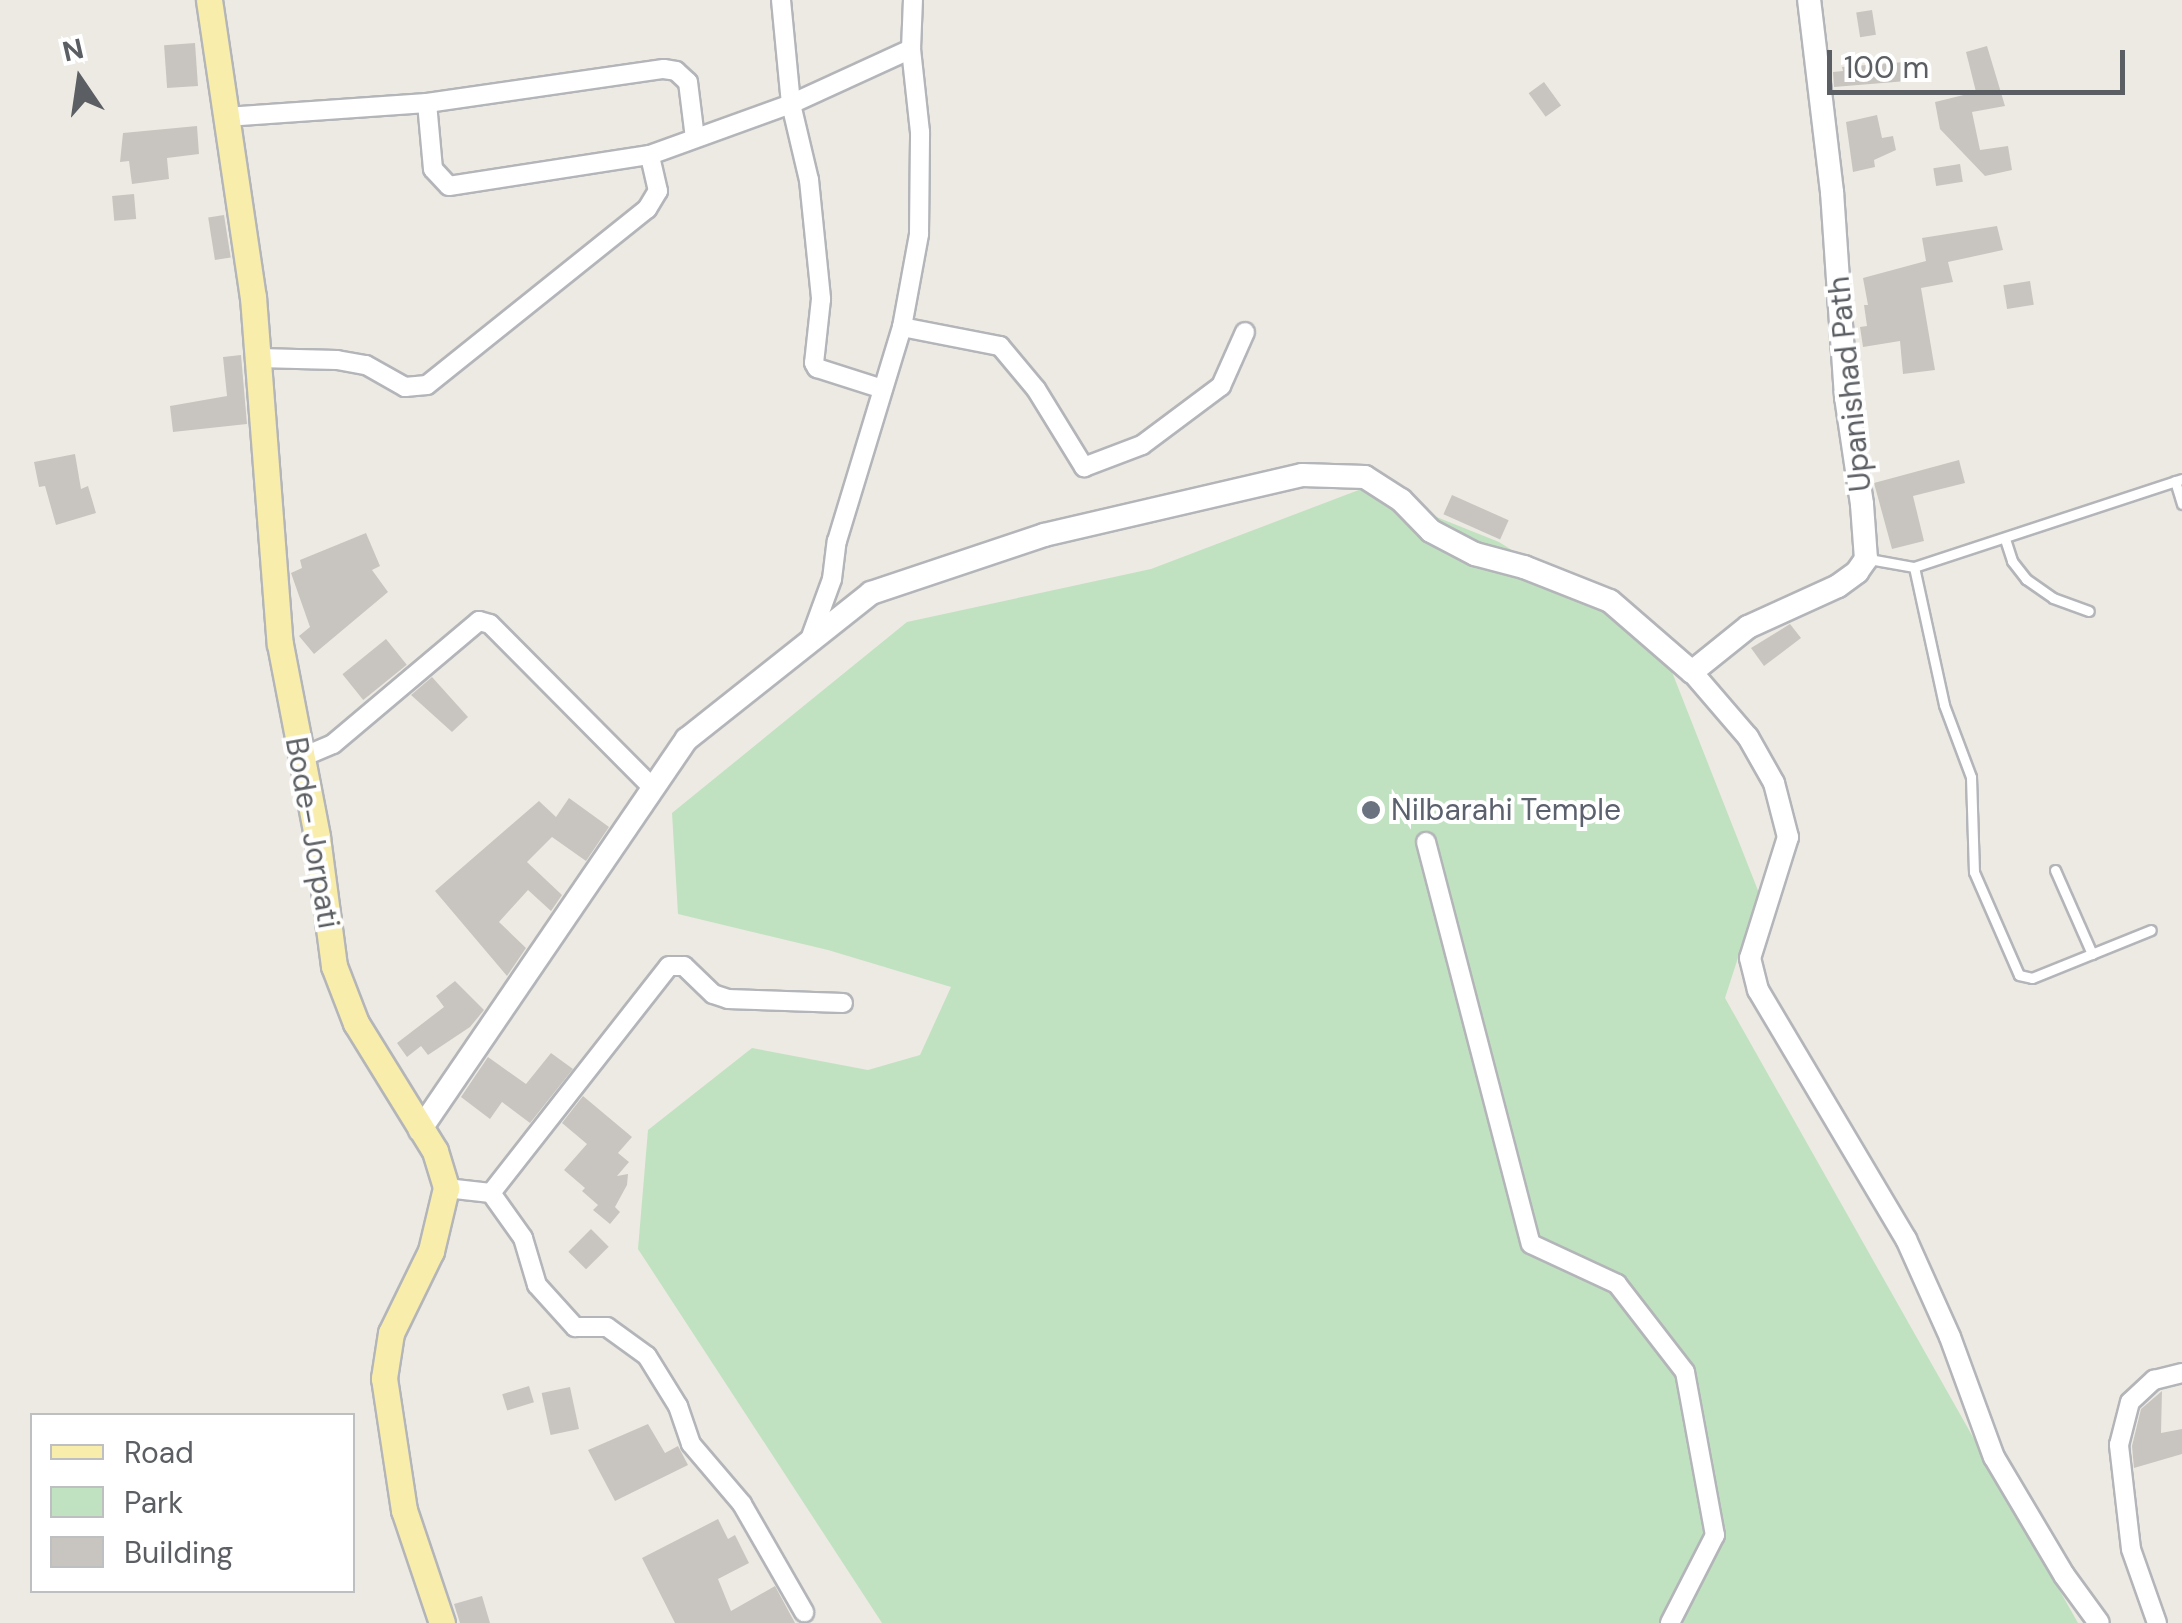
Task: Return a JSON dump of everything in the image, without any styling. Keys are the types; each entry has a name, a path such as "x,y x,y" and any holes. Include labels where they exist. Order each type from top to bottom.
{"main road":[{"name":"Bode- Jorpati","path":"209,0 258,358 280,644 314,816 339,985 356,1023 434,1151 446,1188"},
{"name":"Upanishad Path","path":"1809,0 1832,192 1846,397 1866,559"},
{"path":"420,1130 687,739 872,593 1044,534 1302,475 1365,477 1401,500 1431,531 1475,554 1524,567 1610,601 1692,672 1748,626 1838,586 1866,559"},
{"path":"442,1623 404,1510 384,1378 391,1333 431,1250 446,1188"}],"street":[{"path":"781,0 792,104 809,180 821,299 814,363 817,368 883,388"},
{"path":"808,642 832,580 837,541 902,327 921,199 911,48 913,0"},
{"path":"427,103 433,169 449,186 650,155 792,104 911,48"},
{"path":"226,117 427,103 664,69 676,71 688,82 695,138"},
{"path":"258,358 337,360 366,365 405,387 428,385 647,208 658,191 650,155"},
{"path":"902,327 1000,346 1036,389 1084,467 1142,445 1221,386 1245,332"},
{"path":"300,758 333,744 479,621 490,624 653,788"},
{"path":"1692,672 1748,738 1774,784 1788,837 1750,958 1758,990 1906,1239 1950,1337 1994,1457 2064,1575 2099,1623"},
{"path":"1426,842 1530,1244 1617,1284 1685,1372 1714,1536 1670,1623"},
{"path":"491,1193 670,966 684,966 713,994 728,999 844,1003"},
{"path":"446,1188 491,1193 524,1238 537,1285 576,1327 607,1327 647,1356 678,1406 691,1444 742,1504 804,1612"},
{"path":"2158,1623 2131,1549 2119,1445 2130,1402 2154,1380 2182,1373"}],"lane":[{"path":"1866,559 1914,567 2005,539 2084,508 2179,480 2182,504"},
{"path":"2005,539 2012,561 2026,578 2053,598 2089,611"},
{"path":"1914,567 1944,705 1971,777 1974,872 2019,974 2032,978 2151,930"},
{"path":"2055,870 2092,954"}],"green space":[{"path":"1364,488 1499,542 1661,644 1759,893 1725,998 2078,1623 882,1623 638,1249 648,1130 752,1048 868,1070 920,1055 951,987 828,950 678,914 672,813 907,622 1151,569"}],"building":[{"path":"1872,10 1876,35 1860,37 1856,13"},
{"path":"195,43 198,86 167,88 164,45"},
{"path":"1987,46 2005,106 1972,112 1980,150 2008,146 2012,170 1985,176 1940,129 1935,102 1976,92 1966,52"},
{"path":"1917,61 1919,80 1834,87 1833,72 1843,71 1842,67"},
{"path":"1544,82 1561,105 1546,117 1529,93"},
{"path":"1877,115 1882,138 1893,136 1896,150 1874,160 1875,167 1853,172 1846,122"},
{"path":"197,126 199,154 167,158 169,179 132,184 129,161 120,162 123,133"},
{"path":"1960,164 1963,182 1936,186 1933,168"},
{"path":"134,194 136,219 114,221 112,196"},
{"path":"224,215 231,257 215,260 208,218"},
{"path":"1997,226 2003,250 1948,262 1953,282 1921,288 1935,370 1903,374 1900,341 1863,347 1860,327 1867,326 1864,305 1868,305 1863,278 1926,261 1922,238"},
{"path":"2030,281 2034,305 2007,309 2003,285"},
{"path":"241,355 247,424 173,432 170,406 227,396 223,357"},
{"path":"75,454 81,489 88,486 96,513 56,525 45,486 39,487 34,462"},
{"path":"1959,460 1965,483 1913,496 1924,541 1892,549 1874,483"},
{"path":"1452,495 1509,520 1500,539 1443,514"},
{"path":"366,533 380,566 372,570 388,592 314,654 299,636 310,627 291,573 302,568 300,560"},
{"path":"1790,624 1801,638 1764,666 1751,648"},
{"path":"386,639 407,665 363,700 342,674"},
{"path":"432,677 468,717 452,732 411,695"},
{"path":"569,798 609,827 586,861 552,837 527,862 562,895 551,911 528,890 499,922 526,948 507,976 435,891 539,801 556,817"},
{"path":"455,981 484,1010 470,1027 428,1055 421,1046 407,1057 397,1043 444,1007 436,996"},
{"path":"551,1053 573,1069 530,1123 502,1102 490,1119 461,1097 488,1057 526,1084"},
{"path":"583,1096 632,1137 618,1153 629,1162 617,1176 628,1174 627,1185 615,1207 620,1212 610,1224 593,1210 598,1205 582,1191 585,1188 564,1170 587,1144 562,1123"},
{"path":"591,1229 609,1247 586,1269 568,1252"},
{"path":"529,1386 534,1402 507,1410 502,1394"},
{"path":"570,1387 579,1429 551,1435 542,1393"},
{"path":"2162,1391 2161,1433 2182,1429 2182,1454 2134,1468 2132,1446 2141,1409"},
{"path":"648,1424 665,1453 678,1446 688,1465 615,1501 588,1450"},
{"path":"718,1519 728,1539 735,1535 749,1563 718,1579 731,1611 775,1586 795,1623 675,1623 642,1558"},
{"path":"482,1596 490,1623 460,1623 454,1604"}],"place":[{"name":"Nilbarahi Temple","path":"1371,810"}]}
